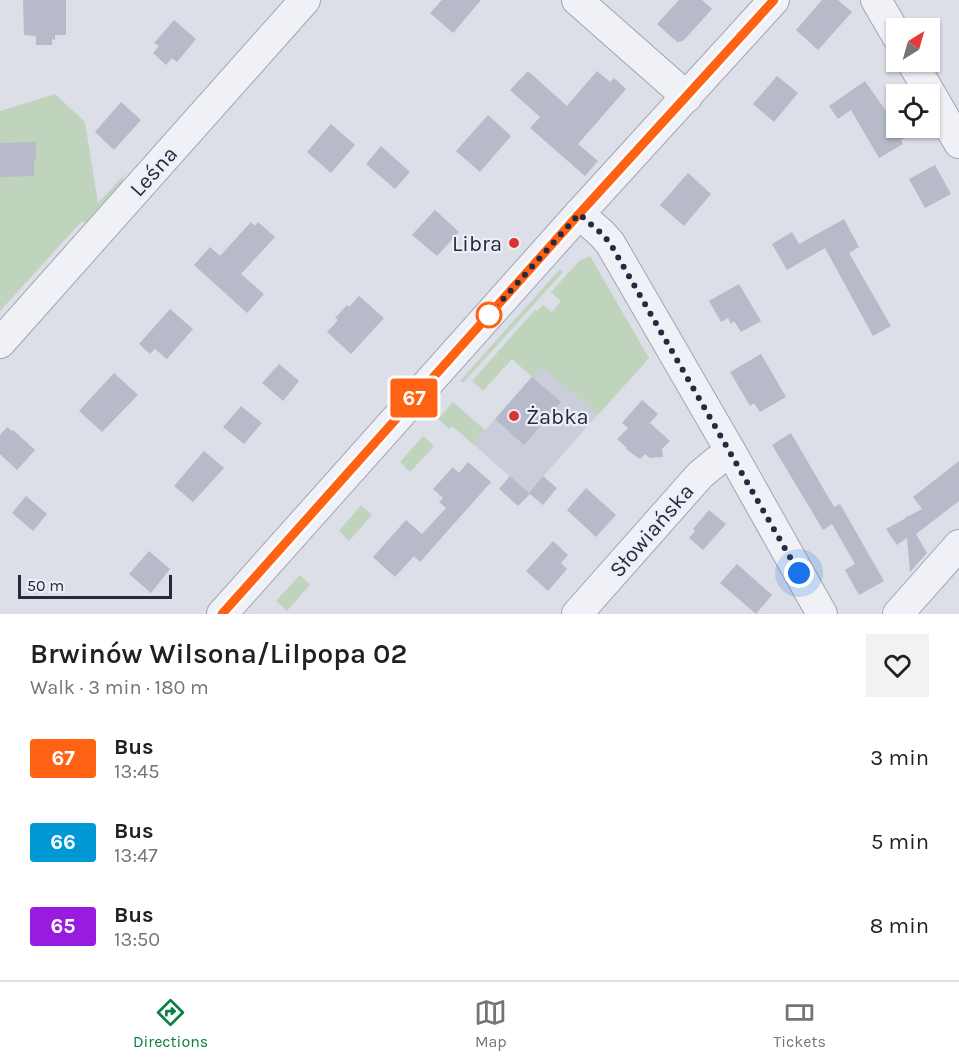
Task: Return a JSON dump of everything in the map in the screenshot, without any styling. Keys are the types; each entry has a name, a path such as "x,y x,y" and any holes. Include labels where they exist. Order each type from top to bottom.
{"street":[{"name":"Leśna","path":"0,343 305,0"},
{"path":"577,0 687,97"},
{"path":"222,614 579,214 774,0"},
{"path":"876,0 886,18"},
{"path":"918,72 959,143"},
{"path":"579,214 610,243 822,614"},
{"name":"Słowiańska","path":"577,614 700,475 731,452"},
{"path":"898,614 959,545"}],"shaded area":[{"path":"542,365 598,414 529,493 473,444"}],"green space":[{"path":"55,94 85,122 98,203 124,175 122,182 85,223 82,221 0,311 0,111"},
{"path":"590,256 649,358 598,415 542,366 532,377 512,359 483,391 472,381 535,310 537,311 543,305 552,312 561,301 551,292 579,261"},
{"path":"560,269 563,272 463,383 460,381"},
{"path":"453,402 485,430 473,444 452,426 449,429 438,419"},
{"path":"423,436 434,446 410,472 400,462"},
{"path":"361,505 372,515 349,541 339,531"},
{"path":"300,575 310,585 287,611 276,601"}],"building":[{"path":"23,0 66,0 66,35 55,35 52,45 36,45 36,36 24,35"},
{"path":"442,0 481,0 453,33 430,13"},
{"path":"679,0 702,0 712,9 683,41 677,42 657,24"},
{"path":"822,0 838,0 852,12 818,50 796,30"},
{"path":"174,20 196,39 177,62 172,58 166,65 153,53 159,46 154,43"},
{"path":"528,71 567,106 597,71 610,82 614,78 626,89 578,144 598,161 585,176 530,128 540,117 510,90"},
{"path":"777,76 798,93 774,122 753,104"},
{"path":"865,81 886,111 886,138 905,138 901,140 903,144 879,158 851,110 838,119 829,106"},
{"path":"121,102 141,120 114,150 95,132"},
{"path":"488,115 511,136 480,172 456,151"},
{"path":"331,124 355,145 331,173 307,152"},
{"path":"36,142 34,176 0,177 0,143"},
{"path":"381,146 410,172 395,189 366,164"},
{"path":"935,165 951,194 925,208 909,179"},
{"path":"688,173 711,194 684,226 660,205"},
{"path":"435,210 459,232 437,256 412,235"},
{"path":"844,219 859,247 849,253 891,326 873,336 825,248 787,270 772,244 792,232 799,244"},
{"path":"251,222 255,226 258,222 275,237 241,274 264,294 247,313 194,265 210,247 220,256"},
{"path":"739,284 761,321 741,332 734,321 731,324 728,318 721,322 709,301"},
{"path":"359,296 384,318 351,354 327,332 338,320 335,318"},
{"path":"170,309 193,329 167,359 155,349 150,354 139,344"},
{"path":"761,354 786,397 760,412 754,403 750,406 730,372"},
{"path":"279,364 299,381 283,401 262,383"},
{"path":"114,373 138,395 102,432 79,411"},
{"path":"532,377 561,402 524,445 495,419"},
{"path":"642,400 658,414 650,423 670,441 662,449 663,457 650,458 645,454 640,459 617,439 628,428 622,423"},
{"path":"241,406 262,423 244,444 223,427"},
{"path":"7,427 35,450 17,470 0,454 0,435"},
{"path":"791,433 834,507 840,504 884,581 859,595 845,570 855,564 832,524 823,530 772,445"},
{"path":"204,451 224,468 193,502 174,486"},
{"path":"959,461 959,501 916,534 927,553 910,572 907,538 897,545 886,529 906,518 906,515 907,517 922,509 913,497"},
{"path":"468,462 491,482 420,562 414,556 395,577 373,557 406,520 422,534 446,508 439,502 443,498 433,489 453,467 459,473"},
{"path":"510,476 529,493 543,476 557,488 543,505 530,494 518,506 499,489"},
{"path":"586,488 616,515 596,537 567,510"},
{"path":"26,496 47,514 33,531 12,513"},
{"path":"709,510 726,524 703,550 689,538 695,531 693,529"},
{"path":"553,541 568,555 561,563 567,569 548,591 526,571"},
{"path":"149,551 170,569 151,593 129,574"},
{"path":"737,564 772,595 756,614 720,583"}],"bus line":[{"name":"67","path":"222,614 579,214 774,0"}],"place":[{"name":"Libra","path":"514,243"},
{"name":"Żabka","path":"514,416"}],"route":[{"path":"489,315 579,214 610,243 799,573"}]}
